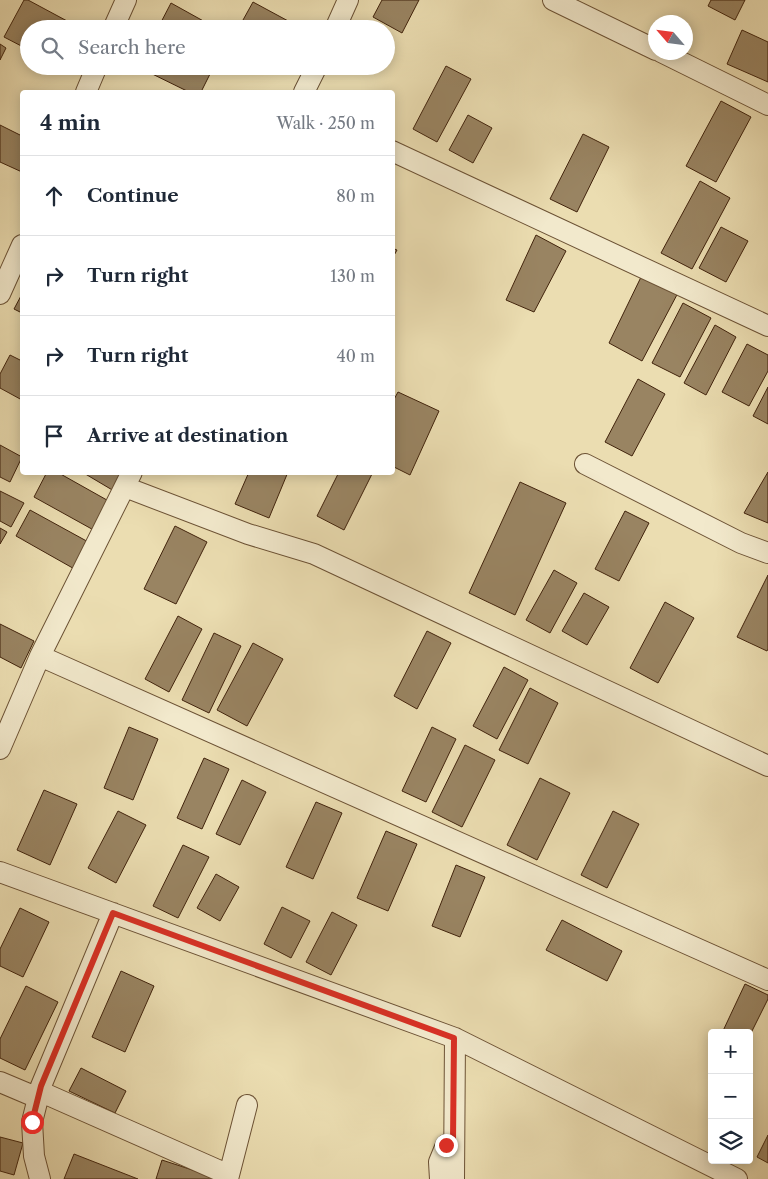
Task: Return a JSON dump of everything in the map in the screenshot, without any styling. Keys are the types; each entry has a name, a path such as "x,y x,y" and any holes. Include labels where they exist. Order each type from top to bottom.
{"street":[{"path":"117,20 126,0"},
{"path":"339,20 348,0"},
{"path":"554,0 648,46"},
{"path":"677,60 768,105"},
{"path":"87,90 93,75"},
{"path":"305,90 312,75"},
{"path":"395,152 768,326"},
{"path":"0,294 20,249"},
{"path":"585,464 741,543 768,553"},
{"path":"0,749 40,656 128,480 248,534 314,554 768,766"},
{"path":"40,656 768,980"},
{"path":"0,872 454,1038 737,1179"},
{"path":"40,1179 34,1156 32,1122 39,1094 113,913"},
{"path":"454,1038 454,1179"},
{"path":"0,1082 39,1094 228,1177 247,1105"},
{"path":"440,1179 439,1162 446,1145 453,1141"}],"building":[{"path":"24,0 28,0 65,20 20,20 20,45 4,37"},
{"path":"382,0 419,0 402,33 395,29 395,20 378,20 373,17"},
{"path":"711,0 745,0 735,20 708,6"},
{"path":"253,2 286,20 243,20"},
{"path":"171,3 202,20 162,20"},
{"path":"742,30 768,42 768,82 727,64"},
{"path":"0,44 6,48 0,60"},
{"path":"446,66 471,79 437,142 413,129"},
{"path":"154,75 210,75 202,90 185,90"},
{"path":"721,101 751,117 716,182 686,166"},
{"path":"468,115 492,128 473,163 449,150"},
{"path":"0,125 20,135 20,171 0,162"},
{"path":"583,134 609,147 577,212 550,199"},
{"path":"700,181 730,198 692,269 661,253"},
{"path":"721,227 748,241 726,282 699,268"},
{"path":"536,235 566,251 534,312 506,300"},
{"path":"643,273 680,289 642,361 609,343"},
{"path":"20,298 20,312 14,309"},
{"path":"683,303 711,318 680,377 652,363"},
{"path":"715,325 736,337 706,395 684,383"},
{"path":"747,344 768,355 768,371 749,406 722,392"},
{"path":"10,355 20,360 20,399 0,388 0,374"},
{"path":"638,379 665,394 632,456 605,442"},
{"path":"768,387 768,424 753,416"},
{"path":"398,392 439,411 410,475 395,468 395,398"},
{"path":"0,445 20,456 20,461 10,482 0,477"},
{"path":"768,472 768,523 744,513"},
{"path":"45,475 62,475 114,504 99,533 34,497"},
{"path":"87,475 122,475 114,491"},
{"path":"248,475 287,475 269,518 235,504"},
{"path":"338,475 372,475 344,530 317,516"},
{"path":"520,482 566,503 515,615 469,593"},
{"path":"0,491 24,503 11,527 0,521"},
{"path":"30,510 92,544 78,571 16,536"},
{"path":"625,511 649,523 619,581 595,569"},
{"path":"175,526 207,542 176,604 144,589"},
{"path":"0,528 7,532 0,544"},
{"path":"554,570 577,583 550,633 526,620"},
{"path":"768,575 768,649 767,651 737,637"},
{"path":"584,593 609,607 587,645 562,631"},
{"path":"665,602 694,618 658,683 630,668"},
{"path":"178,616 202,629 169,692 145,679"},
{"path":"0,624 34,641 21,668 0,657"},
{"path":"427,631 451,643 417,709 394,696"},
{"path":"214,633 241,646 209,713 182,700"},
{"path":"253,643 283,659 247,726 217,710"},
{"path":"504,667 528,680 497,739 473,726"},
{"path":"530,688 558,703 528,764 499,750"},
{"path":"129,727 158,739 133,800 104,788"},
{"path":"432,727 456,739 426,802 402,791"},
{"path":"465,745 495,760 462,827 432,812"},
{"path":"204,758 229,769 202,829 177,818"},
{"path":"540,778 570,793 537,860 507,845"},
{"path":"242,780 266,792 240,845 216,834"},
{"path":"44,790 77,804 50,865 17,850"},
{"path":"316,802 342,813 313,879 286,867"},
{"path":"118,811 146,825 116,883 88,868"},
{"path":"613,811 639,824 607,888 581,875"},
{"path":"386,831 417,844 388,911 357,898"},
{"path":"183,845 209,857 178,918 153,906"},
{"path":"456,865 485,877 460,937 432,926"},
{"path":"216,874 239,887 220,921 197,908"},
{"path":"282,907 310,921 291,958 264,944"},
{"path":"20,908 49,922 23,977 0,966 0,949"},
{"path":"332,912 357,925 331,975 306,962"},
{"path":"562,920 622,951 607,981 546,950"},
{"path":"121,971 154,986 125,1052 92,1037"},
{"path":"745,984 768,995 768,999 753,1029 724,1029"},
{"path":"26,986 58,1002 25,1070 0,1058 0,1039"},
{"path":"81,1068 126,1091 115,1113 69,1091"},
{"path":"768,1135 768,1163 757,1157"},
{"path":"0,1137 23,1143 14,1175 0,1171"},
{"path":"74,1154 138,1179 64,1179"},
{"path":"162,1160 220,1179 156,1179"}],"route":[{"path":"32,1122 41,1086 113,913 454,1038 453,1141 446,1145"}]}
